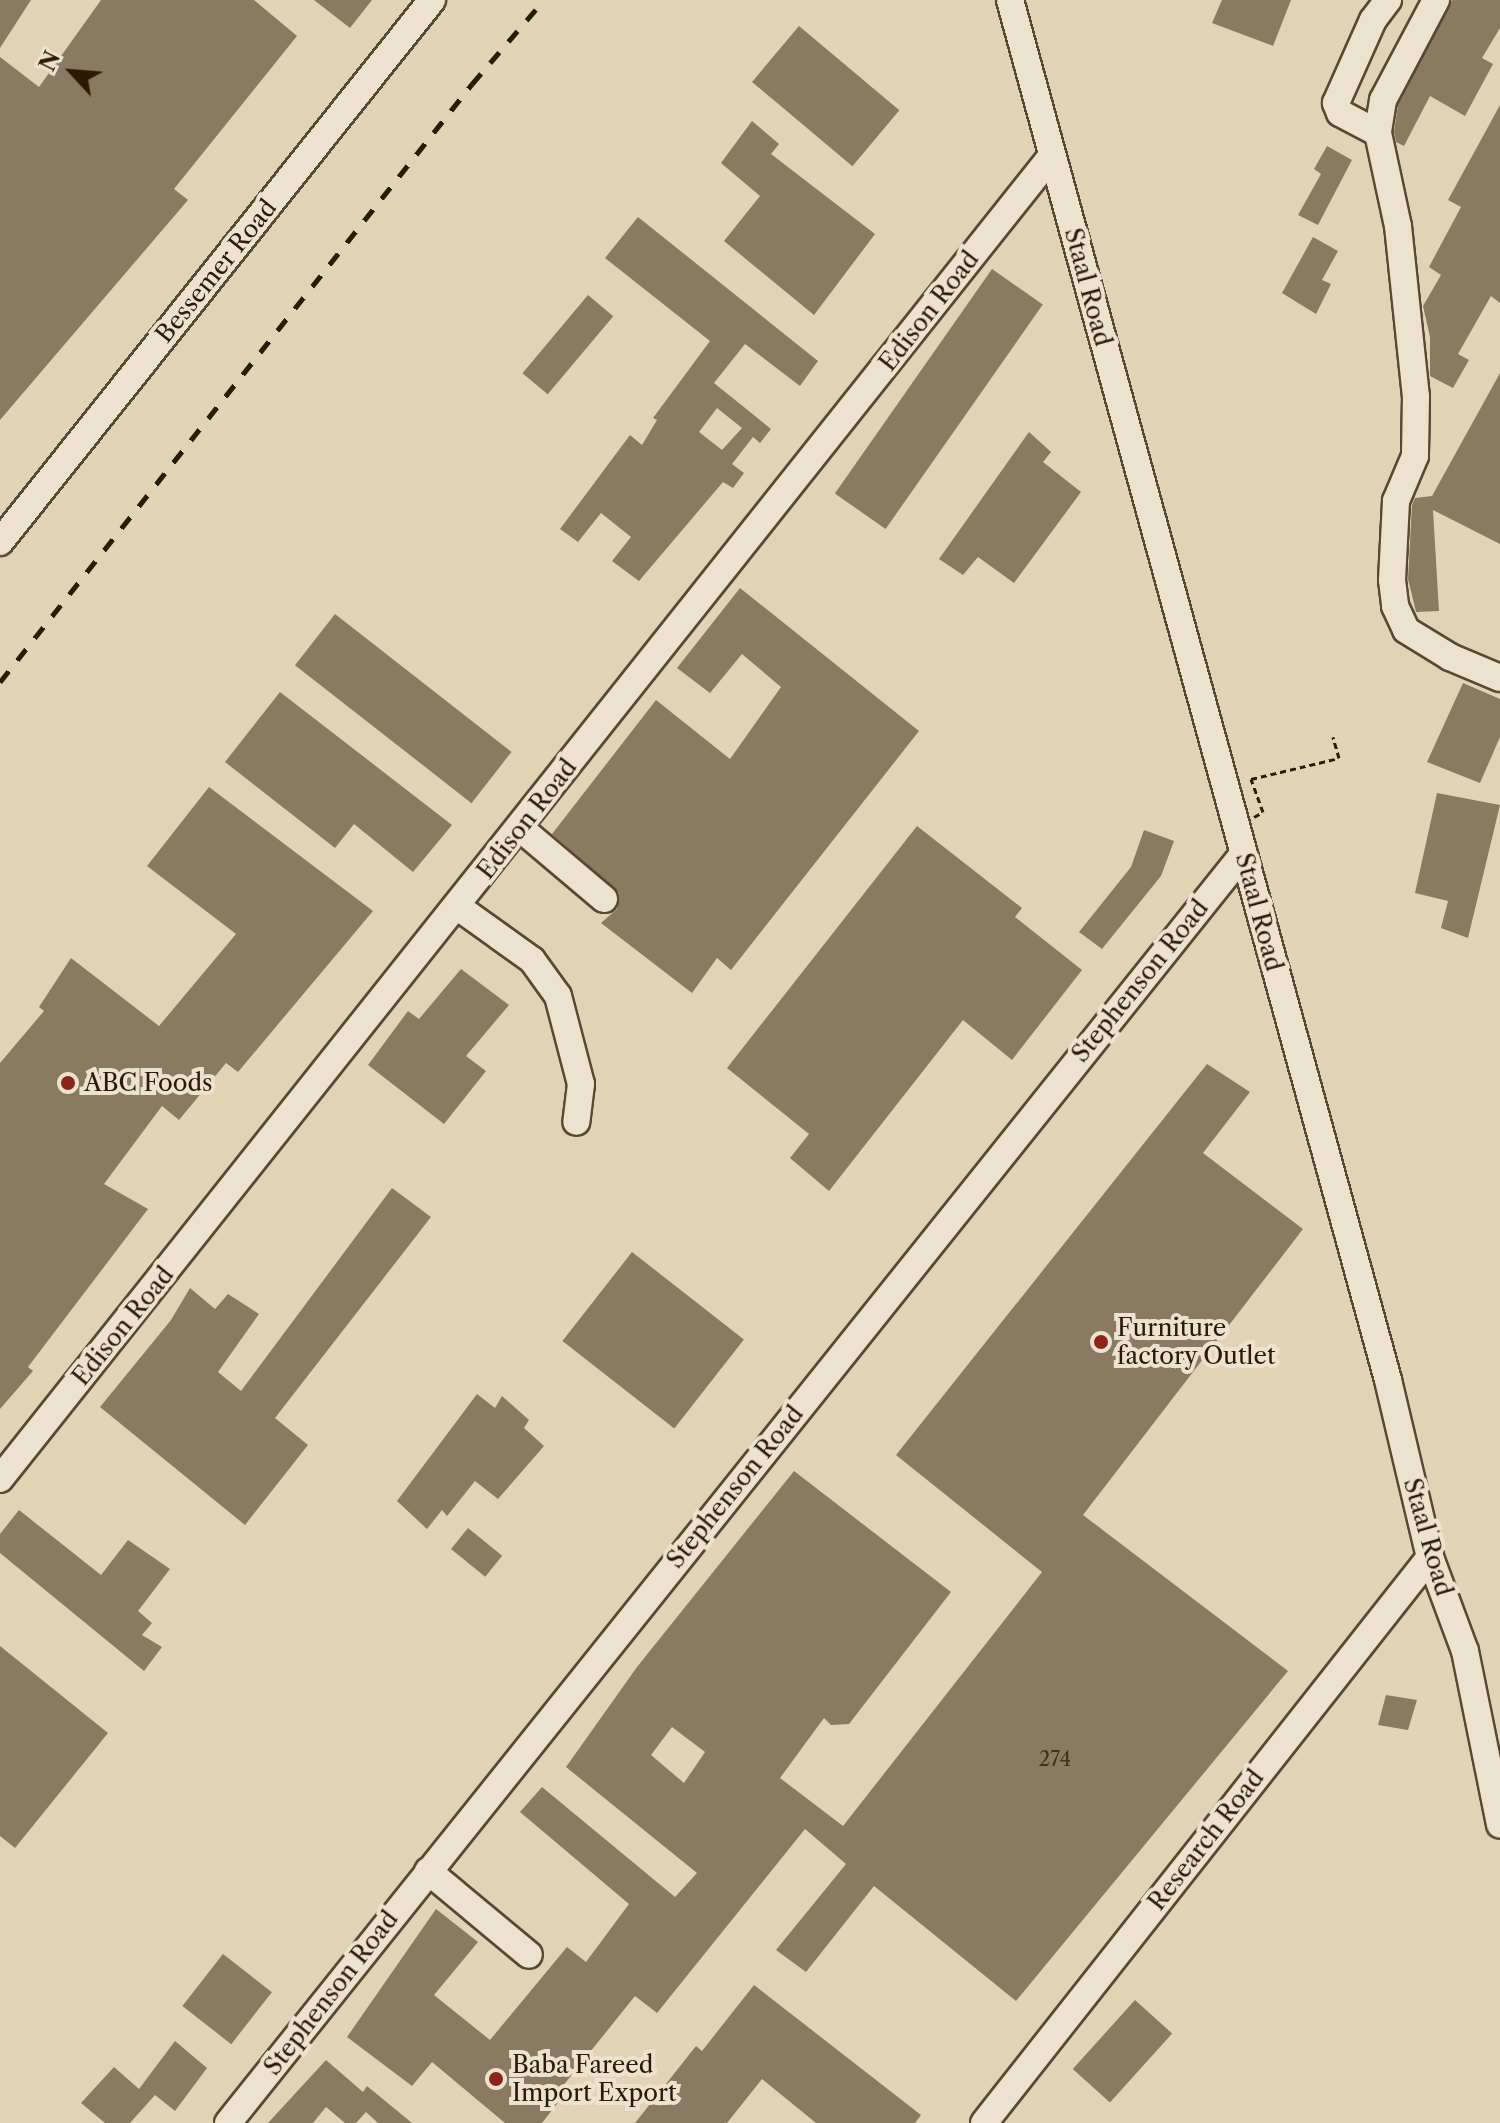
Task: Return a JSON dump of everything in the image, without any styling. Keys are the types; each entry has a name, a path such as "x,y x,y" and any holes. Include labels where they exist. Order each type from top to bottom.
{"street":[{"name":"Bessemer Road","path":"0,542 432,0"},
{"name":"Staal Road","path":"1010,0 1388,1380 1430,1557 1465,1651 1500,1825"},
{"path":"1378,133 1340,113 1336,103 1373,20 1388,0"},
{"path":"1436,0 1383,100 1378,133 1398,226 1416,396 1415,456 1396,501 1395,606 1406,630 1450,657 1500,678"},
{"name":"Edison Road","path":"0,1479 458,907 1051,157"},
{"path":"520,828 604,899"},
{"name":"Stephenson Road","path":"228,2123 1244,853"},
{"path":"458,907 532,960 558,996 581,1084 576,1122"},
{"name":"Research Road","path":"984,2123 1430,1557"},
{"path":"428,1871 529,1955"}],"path":[{"path":"1263,812 1251,779 1339,758 1333,737"}],"building":[{"path":"0,0 31,0 0,48"},
{"path":"101,0 254,0 297,36 174,189 188,200 0,420 0,57 39,87"},
{"path":"314,0 372,0 350,28"},
{"path":"1222,0 1291,0 1273,46 1212,23"},
{"path":"1452,0 1500,0 1500,28 1482,58 1493,64 1465,116 1430,96 1404,146 1396,142 1394,132 1398,105"},
{"path":"799,26 899,110 852,166 752,82"},
{"path":"1500,105 1500,303 1491,296 1458,354 1469,360 1453,388 1430,376 1430,337 1423,306 1441,275 1429,267 1461,207 1448,200"},
{"path":"752,121 779,144 771,154 875,234 814,315 724,241 760,196 721,163"},
{"path":"1327,146 1352,160 1318,225 1298,215 1321,174 1314,169"},
{"path":"638,217 818,361 800,386 745,344 714,383 771,429 760,443 753,437 732,464 744,473 733,488 723,482 639,581 612,561 631,537 601,513 578,542 560,529 630,435 642,445 657,420 653,418 710,341 605,258","holes":["717,408 742,428 722,450 699,432"]},
{"path":"1313,237 1338,251 1322,280 1331,284 1316,314 1282,293"},
{"path":"992,269 1043,305 886,529 835,493"},
{"path":"588,295 613,316 548,394 522,373"},
{"path":"1500,373 1500,544 1433,510 1439,611 1416,612 1408,579 1412,505 1415,498 1432,496"},
{"path":"1029,432 1051,452 1043,462 1081,492 1014,583 978,557 963,575 939,559"},
{"path":"740,588 919,731 731,970 717,958 692,993 601,923 617,909 619,893 552,834 656,700 730,759 781,687 742,654 710,693 677,668"},
{"path":"335,614 512,752 471,803 295,665"},
{"path":"1463,683 1500,699 1500,737 1480,783 1427,762"},
{"path":"280,692 452,825 413,872 354,824 335,848 225,762"},
{"path":"209,787 373,911 238,1072 226,1063 179,1120 162,1106 104,1184 148,1209 28,1367 33,1371 0,1409 0,1063 44,1011 39,1007 71,958 159,1026 236,934 147,866"},
{"path":"1437,793 1500,805 1468,938 1441,928 1448,901 1415,893"},
{"path":"917,826 1022,908 1015,917 1082,970 1012,1060 963,1020 829,1191 790,1158 809,1134 727,1068"},
{"path":"1144,830 1174,841 1161,876 1102,949 1079,932 1131,867"},
{"path":"461,969 509,1005 466,1056 486,1071 444,1124 368,1065 408,1011 419,1019"},
{"path":"1207,1064 1250,1092 1203,1153 1303,1229 1083,1515 1288,1671 1016,2001 874,1886 806,1972 776,1950 846,1864 805,1829 657,2013 635,1996 558,2092 563,2096 542,2123 505,2123 432,2062 412,2086 347,2037 436,1909 478,1942 434,1995 490,2040 567,1947 586,1962 629,1904 520,1812 542,1787 675,1897 697,1873 566,1767 637,1667 794,1471 951,1592 849,1724 831,1725 824,1718 780,1778 843,1826 1042,1572 896,1455","holes":["672,1727 705,1752 684,1783 651,1755"]},
{"path":"392,1188 431,1217 275,1418 308,1445 245,1525 100,1407 171,1320 190,1288 215,1309 228,1294 259,1314 218,1372 241,1391"},
{"path":"632,1252 744,1339 674,1428 562,1341"},
{"path":"477,1394 495,1408 502,1396 529,1420 524,1428 544,1446 498,1499 475,1481 447,1516 442,1510 427,1529 397,1501"},
{"path":"19,1510 101,1575 128,1540 170,1569 138,1611 152,1623 142,1635 162,1647 144,1671 0,1553 0,1534"},
{"path":"468,1528 502,1556 485,1577 451,1549"},
{"path":"0,1646 108,1733 15,1848 0,1836"},
{"path":"1386,1695 1417,1700 1408,1730 1378,1725"},
{"path":"223,1954 272,1992 231,2044 182,2006"},
{"path":"754,1985 921,2115 915,2123 816,2123 762,2079 727,2123 635,2123 696,2046 702,2051"},
{"path":"1135,2000 1172,2033 1110,2103 1073,2069"},
{"path":"175,2041 207,2068 175,2111 155,2095 130,2123 105,2123 81,2103 114,2067 139,2089"},
{"path":"326,2060 363,2092 367,2086 412,2123 378,2123 366,2112 356,2123 345,2123 326,2107 313,2123 268,2123"}],"railway":[{"path":"0,682 472,84 544,0"}],"place":[{"name":"ABC Foods","path":"68,1083"},
{"name":"Furniture factory Outlet","path":"1101,1342"},
{"name":"Baba Fareed Import Export","path":"496,2079"}]}
